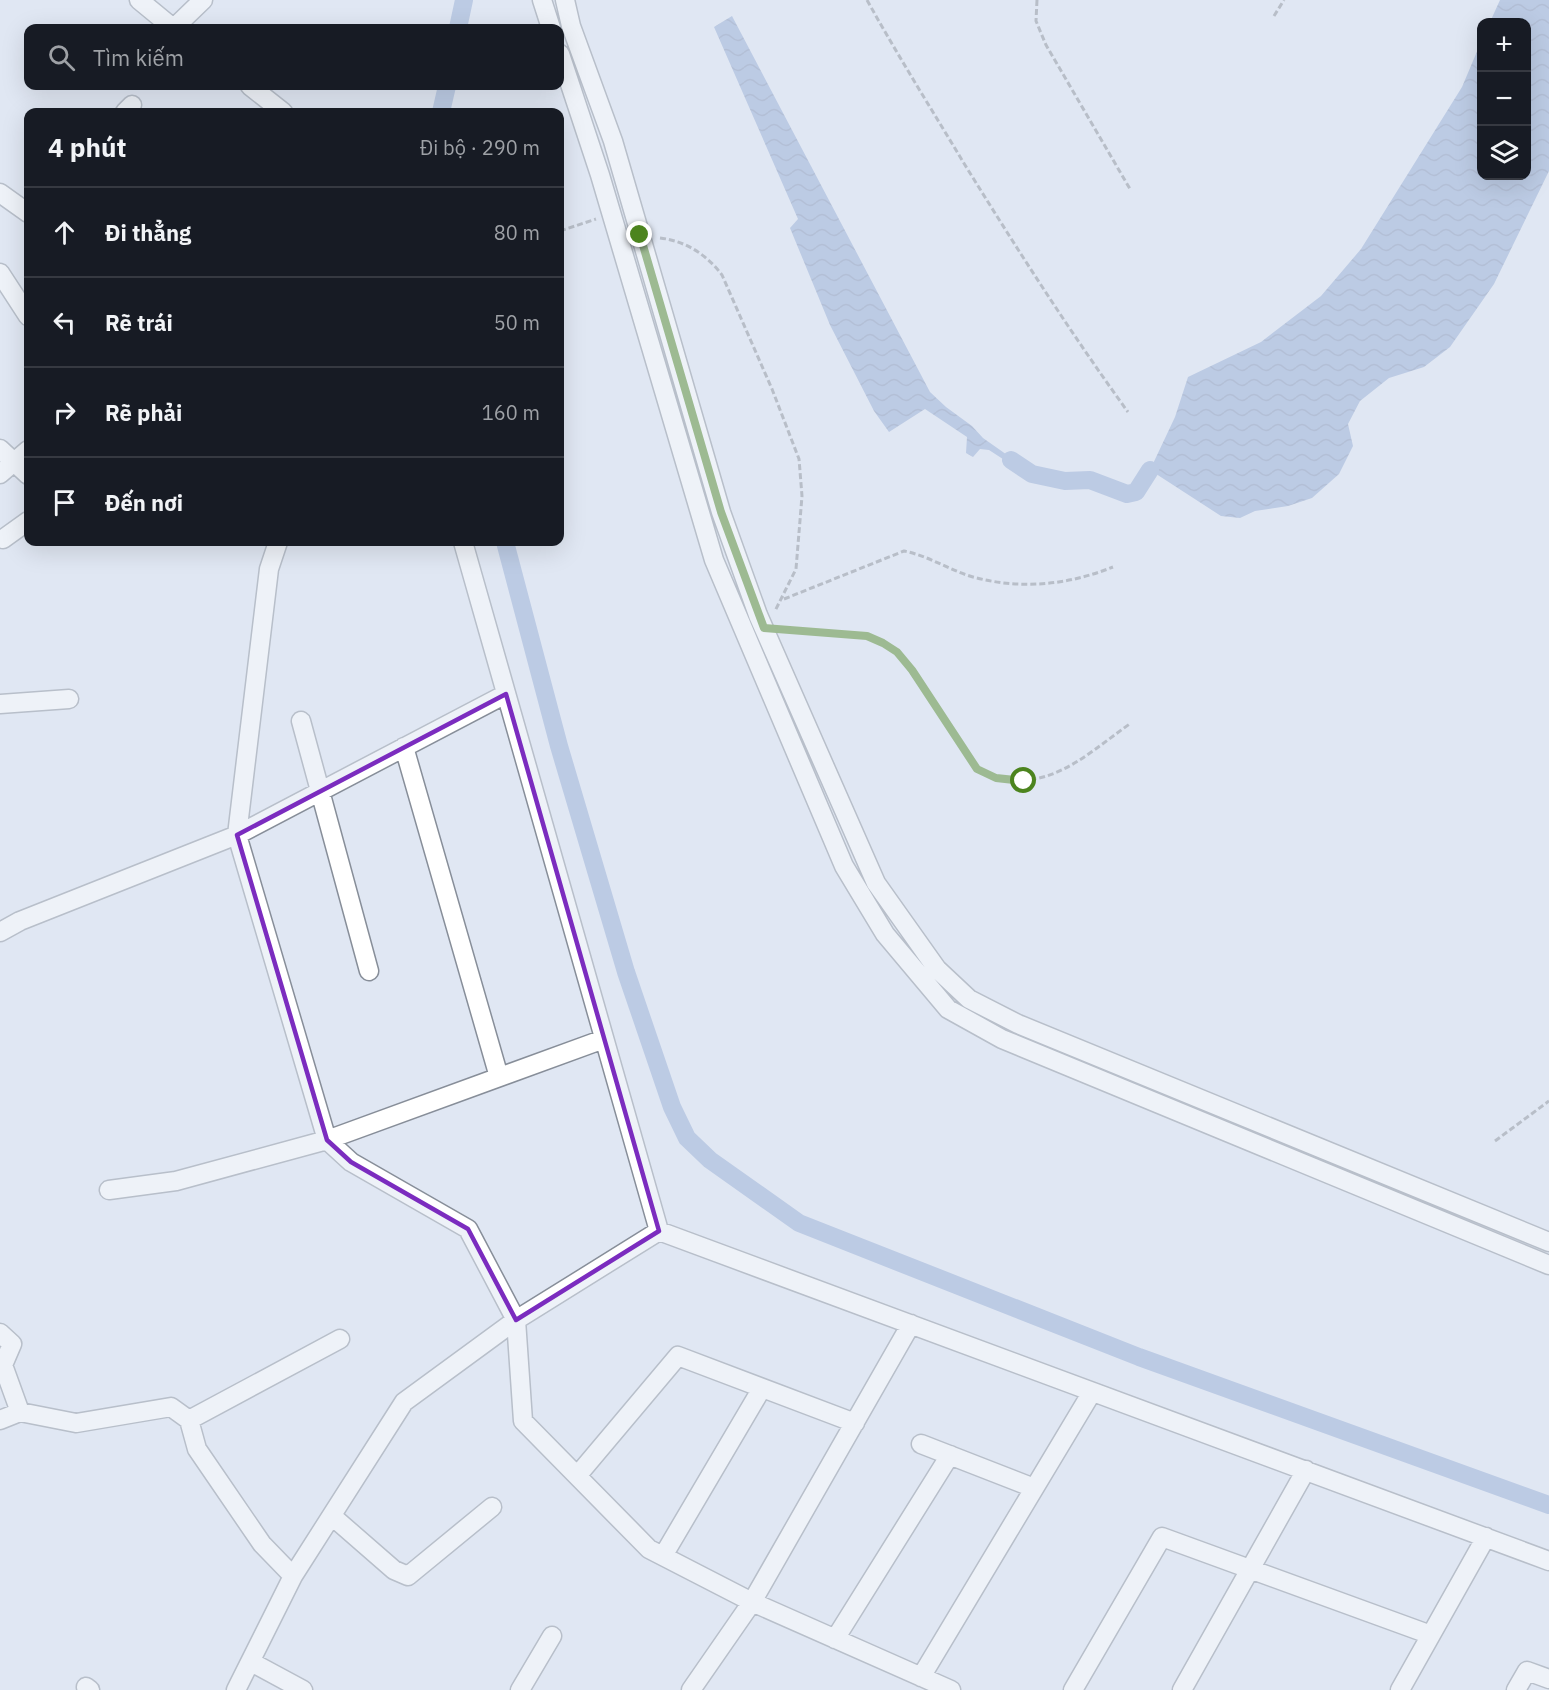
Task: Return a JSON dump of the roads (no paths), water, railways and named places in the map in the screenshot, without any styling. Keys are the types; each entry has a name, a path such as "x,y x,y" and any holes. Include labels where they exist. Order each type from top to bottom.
{"street":[{"path":"139,0 168,24"},
{"path":"177,24 203,0"},
{"path":"542,0 550,24"},
{"path":"565,0 571,26 613,141 721,512 764,628 876,883 937,969 969,999 1018,1024 1549,1242"},
{"path":"564,66 612,215 710,549 745,637 844,866 885,934 948,1009 1002,1039 1549,1265"},
{"path":"255,90 279,108"},
{"path":"0,193 24,210"},
{"path":"620,242 640,235"},
{"path":"0,273 24,310"},
{"path":"0,449 22,455"},
{"path":"0,474 22,455"},
{"path":"3,538 24,524"},
{"path":"277,546 269,569 237,835 327,1140 351,1162 468,1229 516,1320 523,1421 649,1549 752,1602 951,1690"},
{"path":"464,546 659,1231"},
{"path":"745,637 764,628"},
{"path":"1,927 237,835 506,694"},
{"path":"0,721 0,705 69,699"},
{"path":"301,721 369,971"},
{"path":"404,747 499,1077"},
{"path":"109,1190 176,1181 327,1140 604,1039"},
{"path":"1059,1063 1067,1045"},
{"path":"236,1690 293,1576 404,1402 516,1320 659,1231"},
{"path":"659,1231 1549,1561"},
{"path":"692,1690 752,1602 911,1324"},
{"path":"0,1333 12,1344 3,1365 20,1412"},
{"path":"189,1419 340,1339"},
{"path":"577,1476 678,1356 855,1423"},
{"path":"663,1556 762,1388"},
{"path":"921,1677 1092,1392"},
{"path":"0,1420 20,1412 76,1422 171,1407 189,1419 198,1449 262,1544 293,1576"},
{"path":"921,1444 1034,1488"},
{"path":"835,1639 950,1455"},
{"path":"1182,1690 1306,1470"},
{"path":"332,1516 394,1570 408,1576 492,1507"},
{"path":"1400,1690 1486,1537"},
{"path":"1073,1690 1162,1538 1431,1635"},
{"path":"520,1690 552,1636"},
{"path":"251,1662 303,1690"},
{"path":"1516,1690 1527,1671 1549,1679"}],"water":[{"path":"1500,0 1549,0 1549,171 1494,284 1450,347 1424,367 1389,378 1360,401 1348,424 1353,446 1339,474 1312,498 1288,506 1255,511 1240,518 1221,516 1150,470 1175,417 1188,377 1261,342 1321,296 1361,249 1462,87 1477,51 1477,180 1531,180 1531,18 1492,18"},
{"path":"732,16 930,392 972,426 983,438 1010,457 1009,463 989,450 980,449 973,457 966,453 967,437 925,409 889,432 874,411 830,325 790,228 798,219 714,27"}],"waterway":[{"path":"459,24 464,0"},
{"path":"442,108 446,90"},
{"path":"1011,460 1032,474 1065,481 1090,480 1127,494 1136,492 1150,470"},
{"path":"506,546 559,746 626,972 672,1107 687,1138 710,1160 799,1223 1139,1357 1549,1505"}]}
